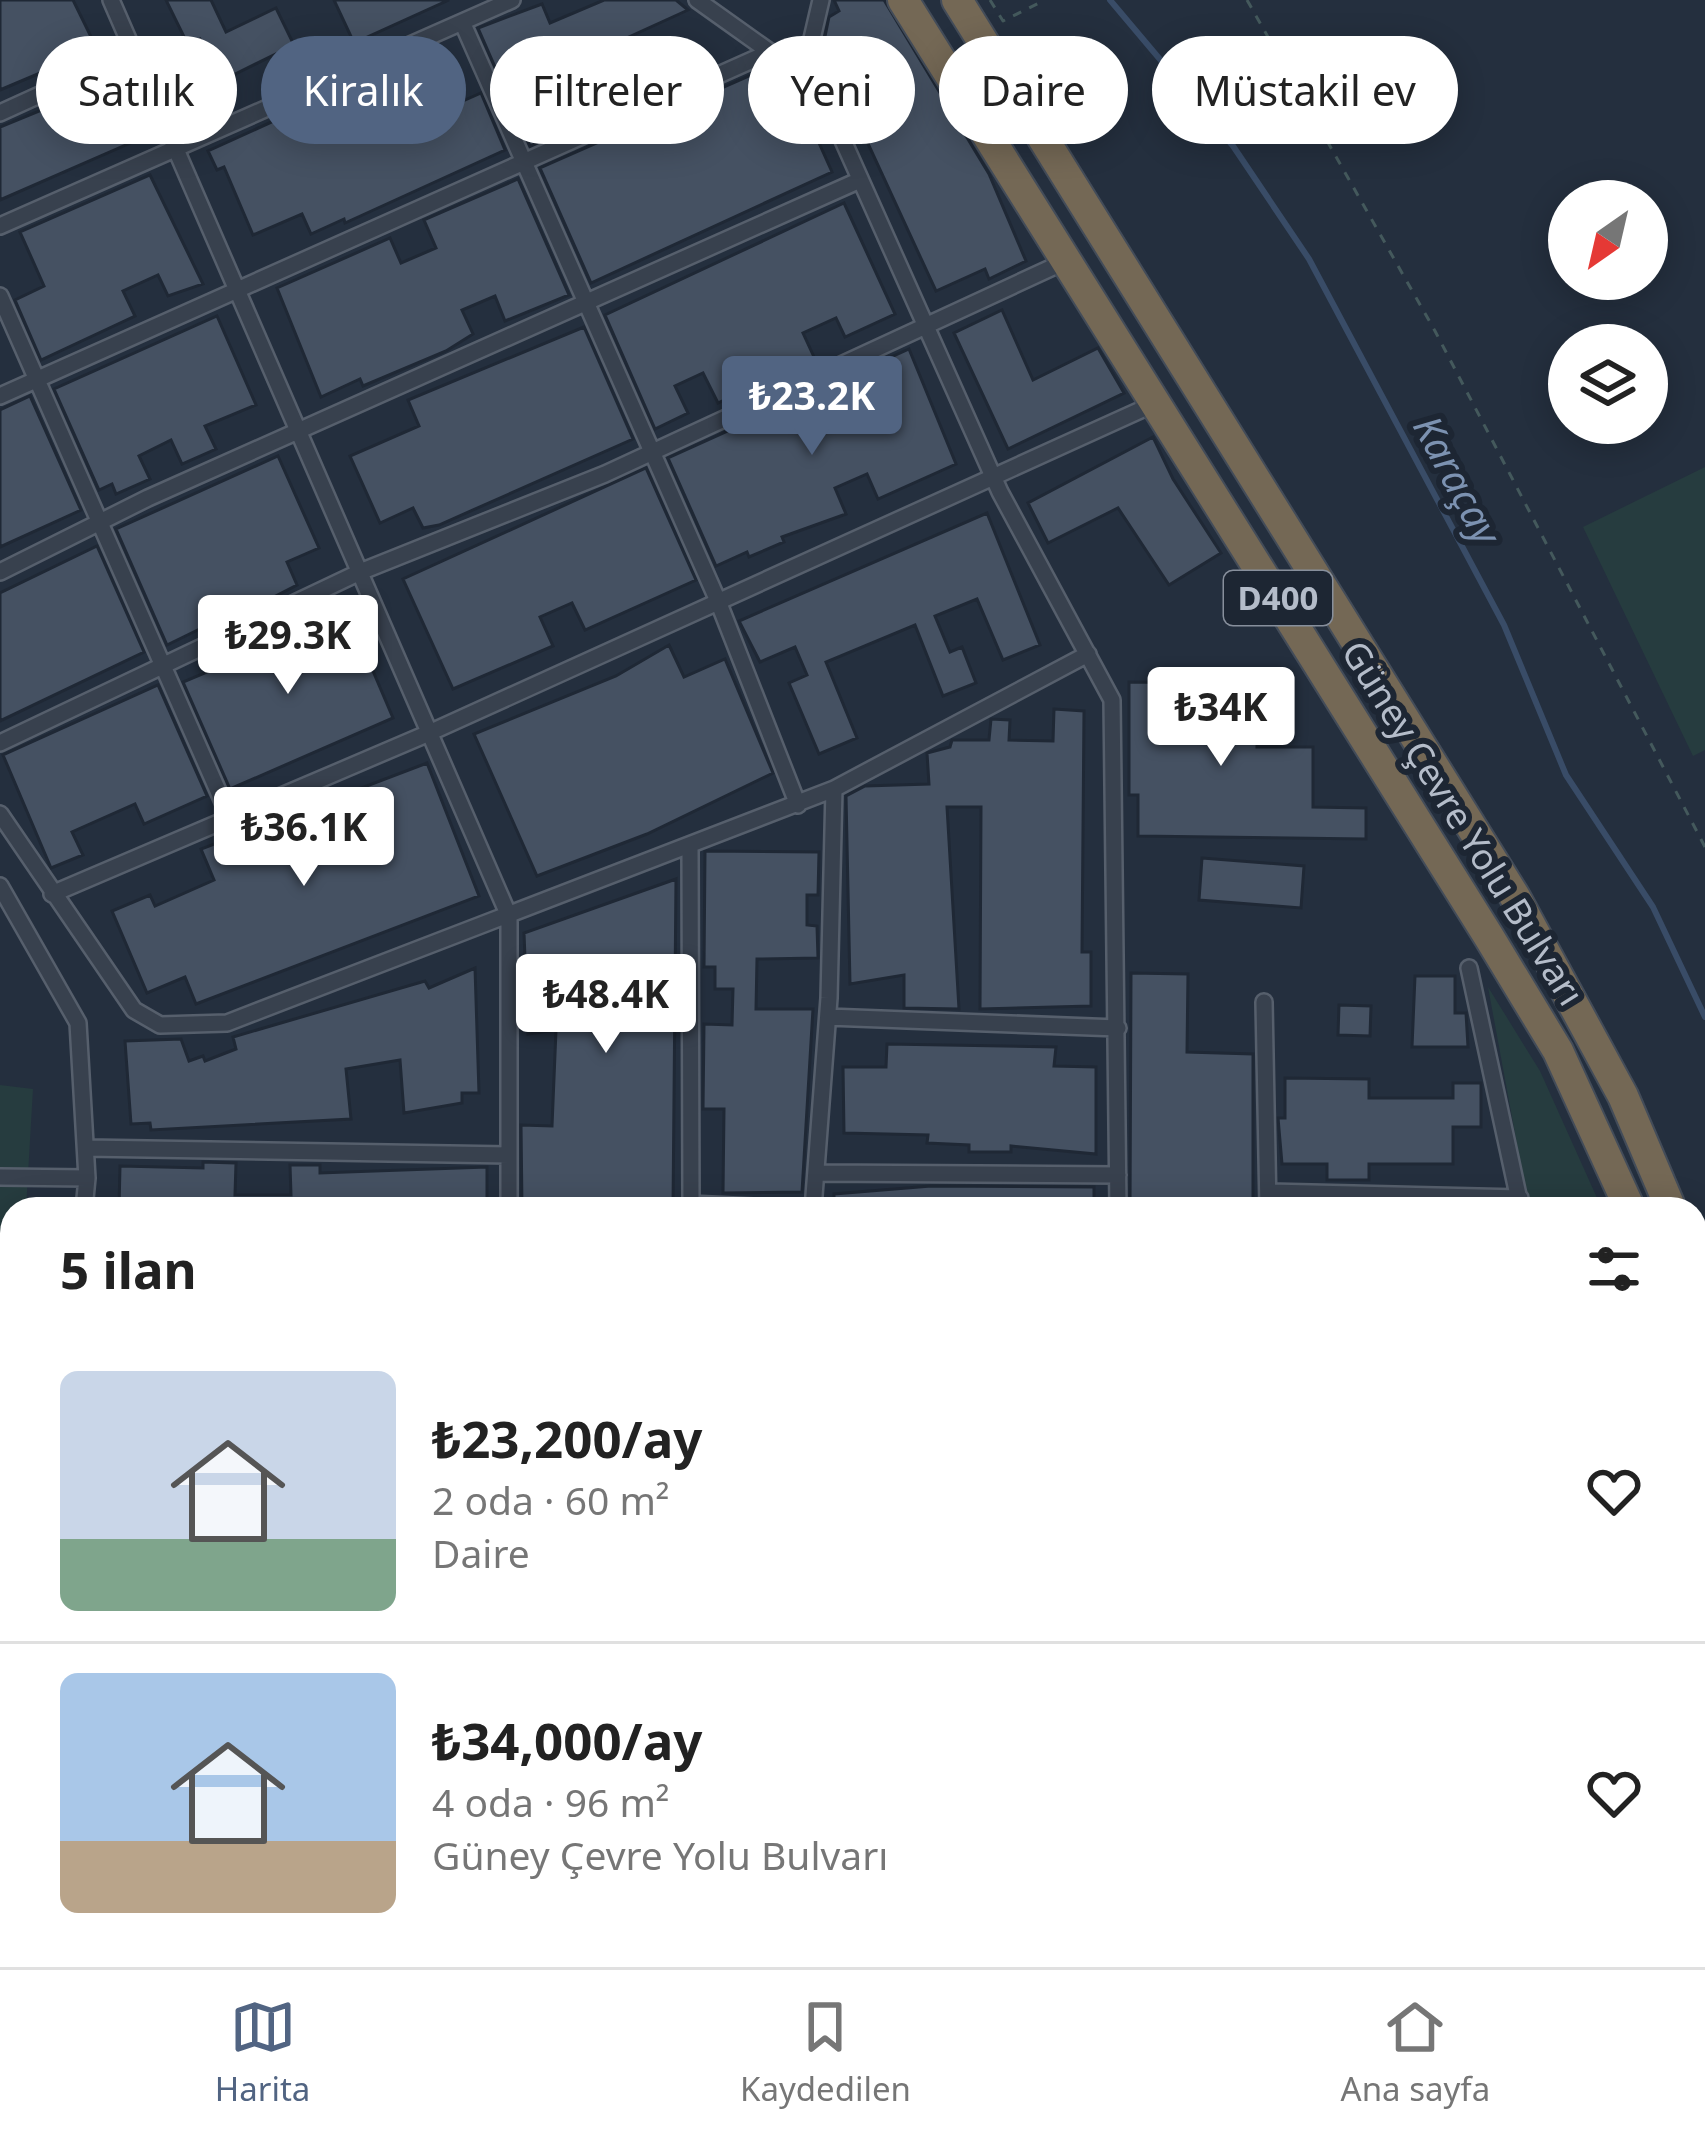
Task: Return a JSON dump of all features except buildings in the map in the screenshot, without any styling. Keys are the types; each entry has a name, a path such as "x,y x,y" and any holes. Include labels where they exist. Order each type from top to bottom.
{"highway":[{"name":"Güney Çevre Yolu Bulvarı","path":"903,0 1558,1051 1625,1197"},
{"name":"Güney Çevre Yolu Bulvarı","path":"957,0 1515,897 1623,1096 1666,1197"}],"street":[{"path":"111,0 127,36"},
{"path":"0,226 512,0"},
{"path":"697,0 748,36"},
{"path":"812,36 820,0"},
{"path":"463,24 718,601 798,805"},
{"path":"0,396 238,294 748,62"},
{"path":"0,113 36,97"},
{"path":"173,144 509,916 509,1197"},
{"path":"844,144 992,475 1112,700 1118,1197"},
{"path":"0,572 298,430 860,180"},
{"path":"0,743 360,572 653,451 1066,261"},
{"path":"0,296 230,818"},
{"path":"52,894 429,733 1156,404"},
{"path":"0,814 134,1010 160,1025 227,1023 798,805 1088,654"},
{"path":"814,1197 828,1017 834,789"},
{"path":"690,847 691,1197"},
{"path":"0,886 78,1023 85,1197"},
{"path":"1469,968 1520,1197"},
{"path":"1264,1002 1269,1197"},
{"path":"828,1017 1118,1028"},
{"path":"86,1148 509,1155"},
{"path":"816,1173 1118,1175"},
{"path":"0,1178 87,1178"}],"path":[{"path":"990,0 1004,21 1045,0"},
{"path":"1247,0 1435,331 1705,847"}],"green space":[{"path":"1705,467 1705,750 1693,756 1583,527"},
{"path":"1488,987 1540,1071 1597,1197 1527,1197"},
{"path":"0,1085 33,1089 27,1197 0,1197"}],"waterway":[{"name":"Karaçay","path":"1110,0 1233,146 1309,259 1504,625 1566,775 1653,907 1705,1017"}]}
